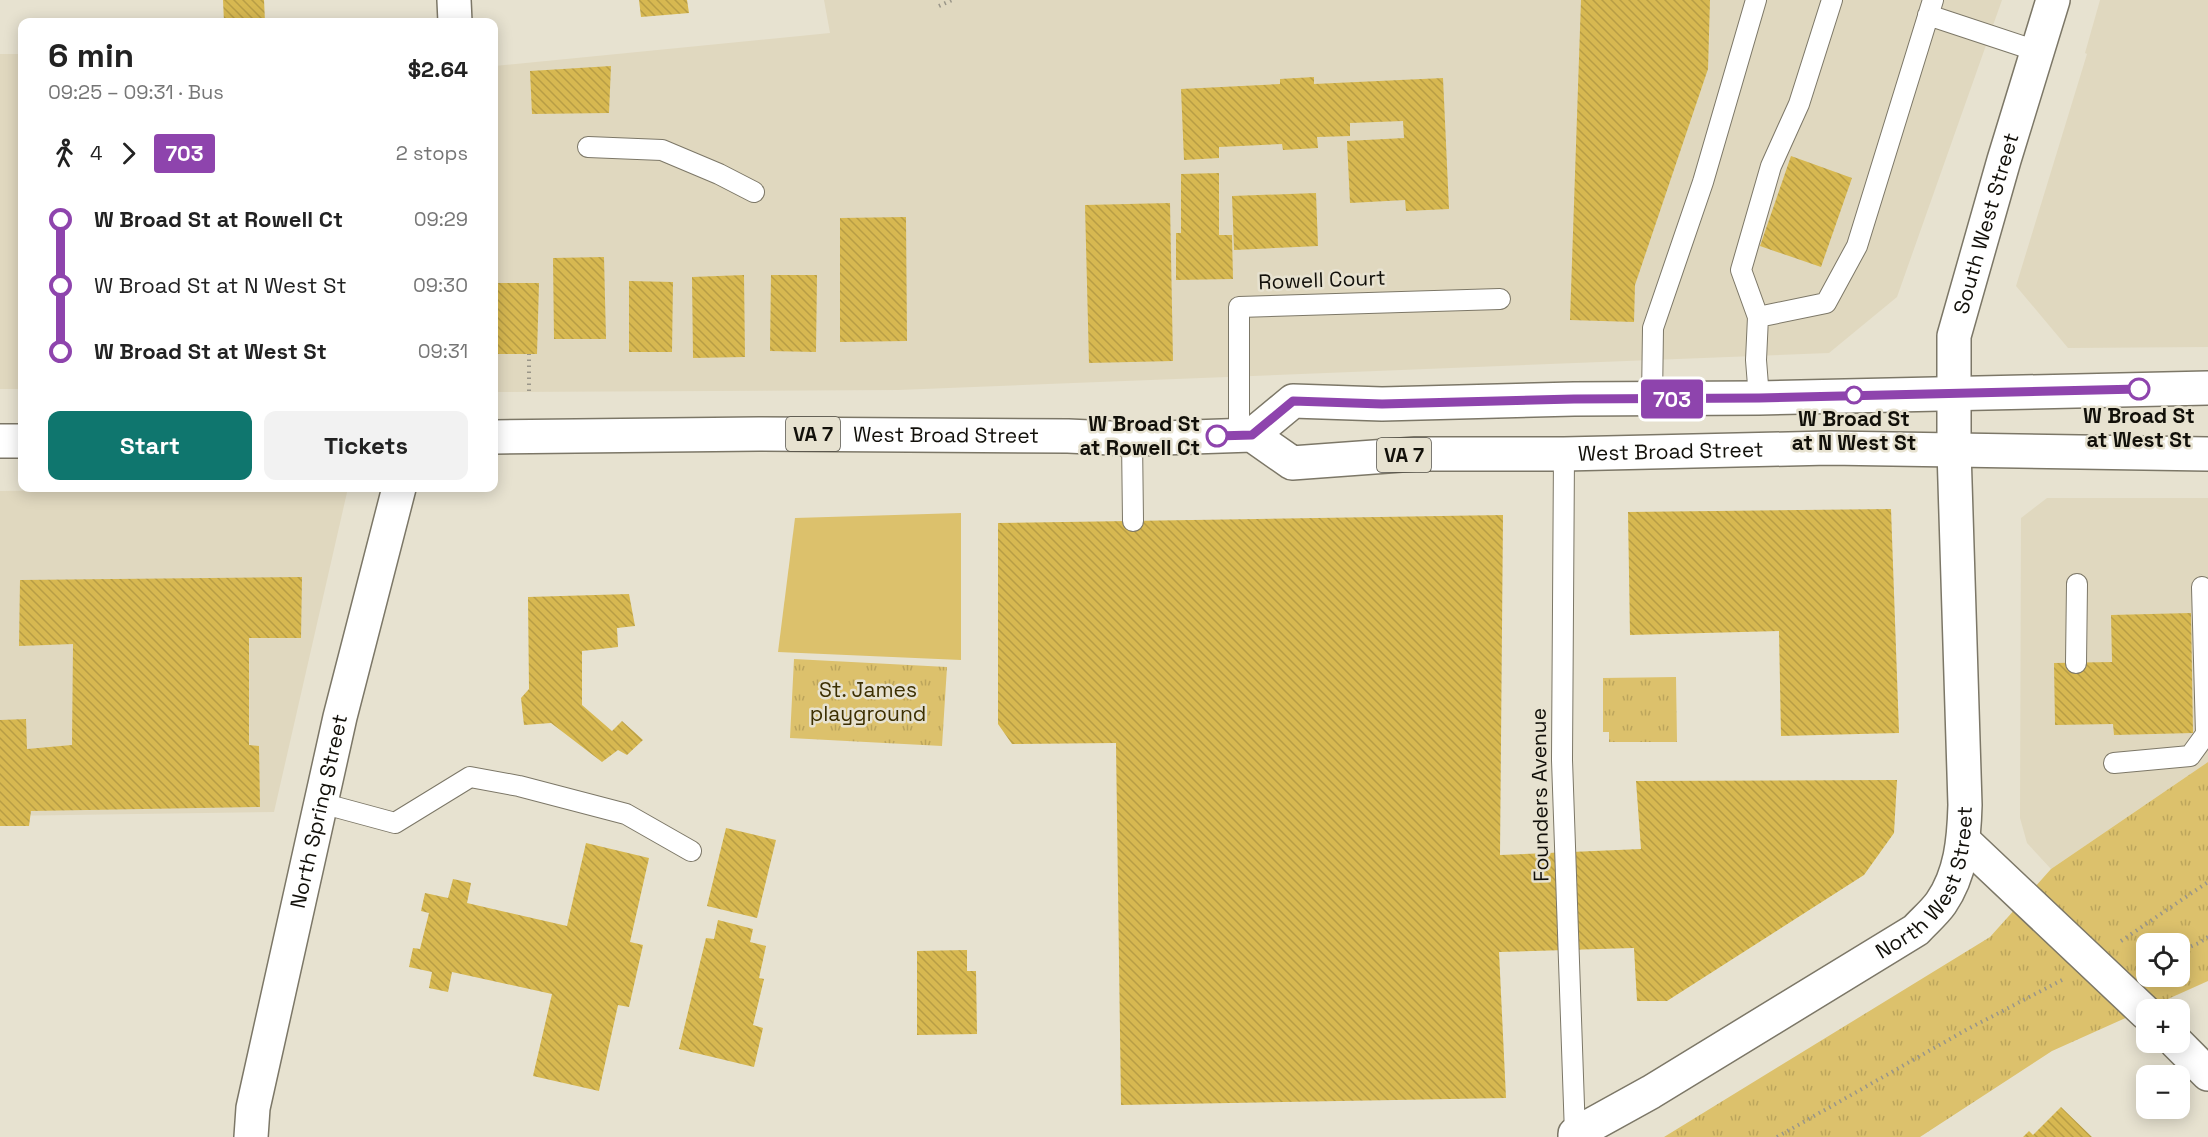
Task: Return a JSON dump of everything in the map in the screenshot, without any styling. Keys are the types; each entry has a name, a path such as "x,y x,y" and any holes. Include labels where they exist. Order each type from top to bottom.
{"main road":[{"path":"454,0 455,18"},
{"name":"South West Street","path":"1954,450 1954,336 2053,0"},
{"path":"1246,436 1293,401 1392,404 2208,388"},
{"name":"West Broad Street","path":"498,437 759,434 1068,436 1132,439 1246,436 1292,464 1414,454 1564,454 1829,448 2208,454"},
{"path":"0,441 18,441"},
{"name":"North West Street","path":"1572,1136 1651,1092 1916,930 1940,904 1954,881 1964,840 1954,450"},
{"name":"North Spring Street","path":"251,1137 253,1108 340,717 398,492"},
{"path":"1964,840 2136,1003"},
{"path":"2187,1053 2208,1074"}],"lane":[{"path":"1652,399 1653,328 1703,182 1756,0"},
{"path":"1759,398 1756,360 1758,317 1741,270 1771,166 1799,104 1832,0"},
{"path":"1758,317 1826,303 1857,246 1931,8 2037,51"},
{"path":"588,147 662,150 719,174 754,192"},
{"name":"Rowell Court","path":"1246,436 1239,307 1500,298"},
{"path":"1132,439 1133,521"},
{"name":"Founders Avenue","path":"1564,454 1562,760 1572,1136"},
{"path":"2076,663 2077,584"},
{"path":"2114,763 2190,756 2206,734 2202,587"},
{"path":"321,803 395,823 470,777 519,786 626,814 691,851"}],"path":[{"path":"939,6 952,0"},
{"path":"529,354 529,391"},
{"path":"1777,1137 1956,1035 2053,985 2093,961 2208,882"},
{"path":"2190,947 2208,937"}],"shaded area":[{"path":"824,0 2002,0 1897,297 1829,353 898,390 498,392 498,66 830,33"},
{"path":"2100,0 2208,0 2208,347 2068,348 2016,286 2087,54 2085,53"},
{"path":"0,54 18,54 18,389 0,389"},
{"path":"0,491 347,492 274,812 0,816"},
{"path":"2047,498 2208,498 2208,762 2051,869 2027,843 2020,818 2021,518"}],"green space":[{"path":"961,513 961,660 778,652 795,518"},
{"name":"St. James playground","path":"794,659 947,667 942,746 790,738"},
{"path":"1676,677 1677,742 1609,742 1609,732 1603,732 1603,678"},
{"path":"2208,762 2208,981 2168,999 2136,999 2136,1013 2052,1051 1920,1137 1664,1137 1990,937 2051,869"}],"building":[{"path":"223,0 264,0 265,18 224,18"},
{"path":"639,0 687,0 689,13 641,17"},
{"path":"1581,0 1710,0 1708,69 1635,285 1634,322 1570,320"},
{"path":"611,66 609,113 532,114 530,71"},
{"path":"1314,77 1314,84 1443,78 1449,209 1406,211 1405,200 1350,203 1347,141 1404,138 1403,121 1350,123 1350,136 1317,137 1318,148 1283,150 1282,144 1219,147 1219,158 1184,160 1181,89 1280,84 1280,79"},
{"path":"1791,156 1852,178 1821,267 1760,246"},
{"path":"1219,173 1219,235 1232,235 1233,279 1176,280 1176,233 1181,233 1181,174"},
{"path":"1316,193 1318,246 1234,250 1232,196"},
{"path":"1170,203 1173,361 1089,363 1085,205"},
{"path":"906,217 907,341 840,342 840,218"},
{"path":"604,257 606,339 554,339 553,258"},
{"path":"744,275 745,357 693,358 692,277"},
{"path":"771,275 817,275 816,352 770,351"},
{"path":"629,281 673,282 672,352 629,352"},
{"path":"498,283 539,283 537,354 498,354"},
{"path":"1891,509 1899,733 1781,736 1779,631 1630,635 1628,512"},
{"path":"1503,515 1500,855 1641,849 1636,781 1897,780 1894,833 1864,875 1667,1001 1637,1001 1634,948 1499,952 1506,1098 1121,1105 1116,743 1012,744 998,724 998,523"},
{"path":"302,577 301,638 249,638 249,745 259,746 260,807 31,811 29,826 0,826 0,720 26,719 27,749 72,745 73,644 19,646 20,580"},
{"path":"629,594 635,626 617,628 618,647 582,651 582,705 612,731 622,721 643,740 627,755 618,750 602,762 551,723 524,725 521,698 529,689 528,597"},
{"path":"2191,613 2193,733 2114,735 2113,724 2055,725 2054,663 2112,662 2111,615"},
{"path":"726,828 776,840 757,918 707,906"},
{"path":"586,843 649,858 630,942 643,945 629,1007 618,1005 599,1091 533,1076 552,994 452,972 448,992 429,988 432,972 409,967 413,948 420,949 429,913 421,911 425,893 448,898 453,879 471,883 467,903 567,926"},
{"path":"718,920 753,929 750,942 766,946 759,978 764,979 753,1025 763,1028 754,1067 679,1049 706,938 714,939"},
{"path":"967,950 967,971 976,971 977,1034 917,1035 917,951"},
{"path":"2061,1107 2092,1137 2023,1137 2029,1131 2033,1135"}],"bus line":[{"name":"703","path":"1217,436 1252,435 1293,401 1382,404 2139,389"}],"place":[{"name":"W Broad St at West St","path":"2139,389"},
{"name":"W Broad St at N West St","path":"1854,395"},
{"name":"W Broad St at Rowell Ct","path":"1217,436"}]}
